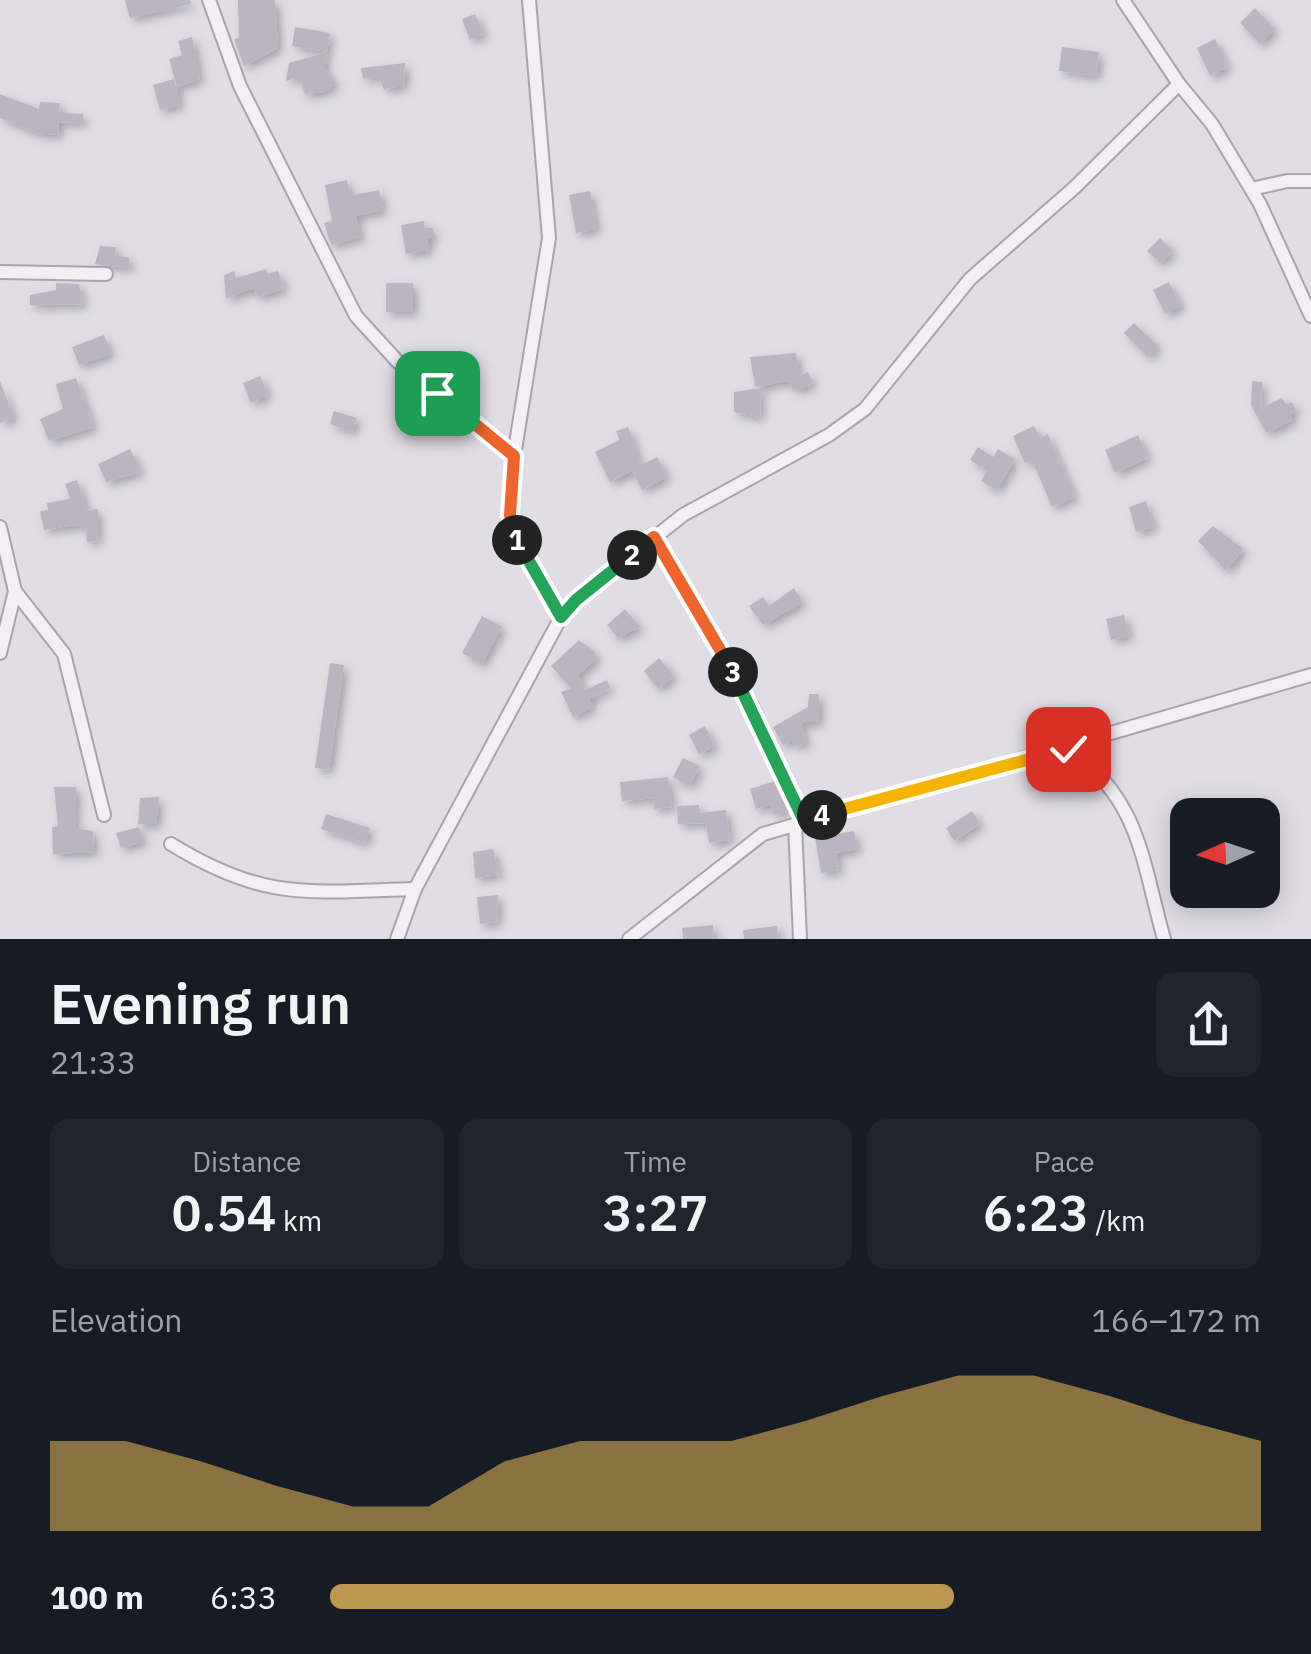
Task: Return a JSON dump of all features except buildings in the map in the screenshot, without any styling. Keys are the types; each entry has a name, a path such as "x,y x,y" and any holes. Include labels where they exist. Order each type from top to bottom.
{"street":[{"path":"209,0 240,86 356,316 397,362 514,456"},
{"path":"530,0 548,238 514,456 510,515 514,531 561,617"},
{"path":"1123,0 1178,84 1212,124 1252,189 1311,316"},
{"path":"396,939 414,889 561,617 576,600 683,515 828,435 865,409 970,279 1074,188 1178,84"},
{"path":"1252,189 1311,181"},
{"path":"0,272 106,274"},
{"path":"0,527 15,591 64,654 104,816"},
{"path":"654,537 751,704 800,822 800,939"},
{"path":"0,653 15,591"},
{"path":"629,939 763,834 1068,749 1311,675"},
{"path":"1068,749 1096,768 1128,810 1164,939"},
{"path":"172,844 217,872 284,892 414,889"}],"route":[{"path":"437,393 514,456 510,515 519,546 561,617 576,600 654,537 751,704 804,821 927,784 1068,749"}]}
